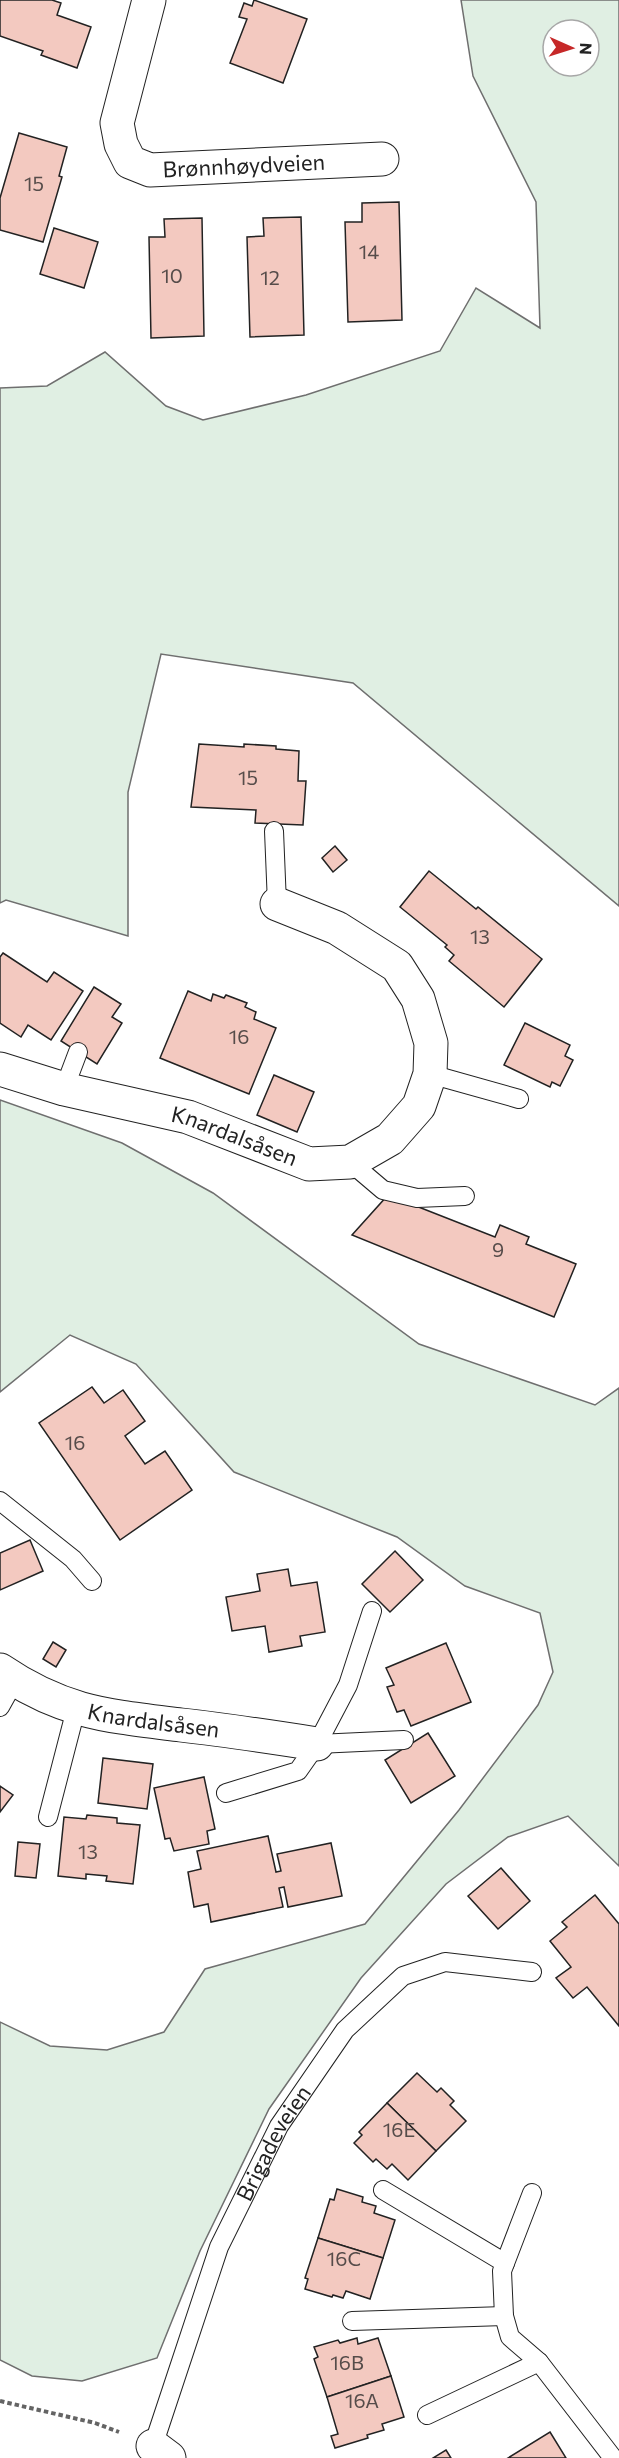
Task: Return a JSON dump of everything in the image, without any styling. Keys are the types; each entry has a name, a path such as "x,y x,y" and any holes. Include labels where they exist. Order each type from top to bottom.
{"street":[{"name":"Brønnhøydveien","path":"149,0 117,123 121,144 130,162 150,170 382,159"},
{"name":"Knardalsåsen","path":"0,1069 64,1089 189,1117 309,1164 350,1162 390,1139 419,1106 430,1074 431,1043 418,999 398,966 337,928 277,904"},
{"name":"Knardalsåsen","path":"5,1686 30,1690 76,1709 122,1718 317,1744"}],"lane":[{"path":"274,831 277,904"},
{"path":"64,1089 78,1052"},
{"path":"430,1074 519,1099"},
{"path":"350,1162 383,1190 417,1198 465,1196"},
{"path":"0,1501 73,1559 92,1581"},
{"path":"226,1793 298,1771 317,1744 348,1685 372,1611"},
{"path":"48,1817 76,1709"},
{"path":"317,1744 404,1740"},
{"name":"Brigadeveien","path":"161,2452 219,2247 279,2126 345,2030 403,1976 446,1962 532,1972"},
{"path":"383,2190 505,2263"},
{"path":"532,2193 502,2271 504,2316 510,2337 539,2362 613,2458"},
{"path":"351,2321 504,2316"},
{"path":"426,2415 539,2362"}],"path":[{"path":"0,2401 95,2423 161,2452"}],"green space":[{"path":"461,0 619,0 619,906 353,683 161,654 128,792 128,936 6,900 0,903 0,388 47,386 105,352 166,406 203,420 306,395 440,351 476,288 540,328 536,202 473,76"},
{"path":"0,1100 122,1143 213,1193 419,1344 595,1405 619,1388 619,1866 568,1816 508,1837 446,1884 361,1978 269,2109 200,2251 157,2358 82,2381 32,2376 0,2360 0,2022 50,2046 107,2050 164,2032 205,1969 365,1924 459,1810 538,1705 553,1672 540,1613 465,1586 397,1537 234,1472 136,1364 70,1335 0,1392"}],"building":[{"path":"0,0 52,0 61,3 57,15 91,27 77,68 41,55 43,51 0,36"},
{"path":"254,0 307,19 283,83 230,63 247,19 239,17 244,3 252,6"},
{"path":"19,133 67,147 59,176 62,177 43,242 0,230 0,198"},
{"path":"399,202 402,320 348,322 345,222 362,222 362,203"},
{"path":"301,217 304,335 250,337 247,237 264,236 263,218"},
{"path":"202,218 204,336 151,338 149,237 165,237 164,219"},
{"path":"54,228 98,242 84,288 40,274"},
{"path":"199,744 244,747 244,744 276,746 276,749 299,751 298,781 306,781 303,825 255,823 256,810 191,807"},
{"path":"335,846 347,860 333,872 322,858"},
{"path":"429,871 542,959 504,1007 449,961 454,955 445,947 447,945 400,907"},
{"path":"3,953 47,982 54,972 83,991 51,1040 28,1025 21,1037 0,1023 0,957"},
{"path":"94,987 121,1004 112,1017 122,1023 97,1064 61,1041"},
{"path":"188,991 211,1001 213,994 224,998 226,995 247,1003 245,1007 256,1012 254,1019 276,1028 249,1094 160,1058"},
{"path":"525,1023 570,1045 565,1056 573,1060 560,1086 552,1082 550,1087 504,1065"},
{"path":"274,1075 314,1092 297,1132 257,1115"},
{"path":"388,1195 495,1237 500,1225 529,1237 526,1244 576,1264 554,1317 352,1235"},
{"path":"92,1387 104,1403 123,1390 145,1421 125,1436 145,1464 165,1451 192,1490 120,1540 39,1423"},
{"path":"30,1540 43,1571 0,1590 0,1553"},
{"path":"395,1551 423,1580 390,1612 362,1584"},
{"path":"288,1569 291,1586 317,1582 325,1632 300,1636 302,1646 269,1652 265,1626 232,1631 226,1597 260,1591 257,1574"},
{"path":"53,1642 66,1650 56,1667 43,1659"},
{"path":"446,1643 471,1702 411,1726 404,1710 397,1712 387,1687 394,1685 386,1668"},
{"path":"428,1733 455,1776 411,1803 385,1760"},
{"path":"103,1758 153,1764 147,1809 98,1803"},
{"path":"204,1777 215,1829 207,1831 209,1844 174,1851 170,1838 165,1839 154,1788"},
{"path":"0,1786 13,1795 0,1812"},
{"path":"87,1815 117,1818 117,1823 140,1825 133,1884 106,1881 107,1876 86,1874 86,1879 58,1876 64,1817 86,1819"},
{"path":"268,1836 276,1872 281,1871 277,1854 331,1843 342,1896 288,1907 284,1887 279,1888 283,1907 211,1922 208,1904 194,1907 188,1872 201,1869 197,1851"},
{"path":"18,1842 40,1844 36,1878 15,1876"},
{"path":"501,1868 530,1901 498,1929 468,1896"},
{"path":"595,1895 619,1924 619,2026 587,1987 573,1998 556,1978 571,1967 550,1941 567,1927 562,1922"},
{"path":"417,2073 437,2092 441,2088 454,2101 450,2105 466,2121 436,2151 387,2103"},
{"path":"387,2103 436,2151 408,2180 392,2164 387,2169 376,2159 373,2162 354,2143 362,2135 359,2132"},
{"path":"337,2189 363,2197 362,2202 376,2206 374,2213 395,2220 383,2258 318,2238 330,2199 334,2200"},
{"path":"318,2238 383,2258 370,2299 346,2291 343,2298 305,2289 308,2279 305,2278"},
{"path":"357,2338 358,2344 378,2338 391,2376 327,2397 314,2359 318,2357 314,2347 338,2340 340,2343"},
{"path":"391,2376 404,2417 382,2424 384,2430 367,2435 368,2438 335,2448 331,2436 338,2434 327,2397"},
{"path":"550,2432 566,2458 508,2458"},
{"path":"446,2450 451,2458 433,2458"}]}
